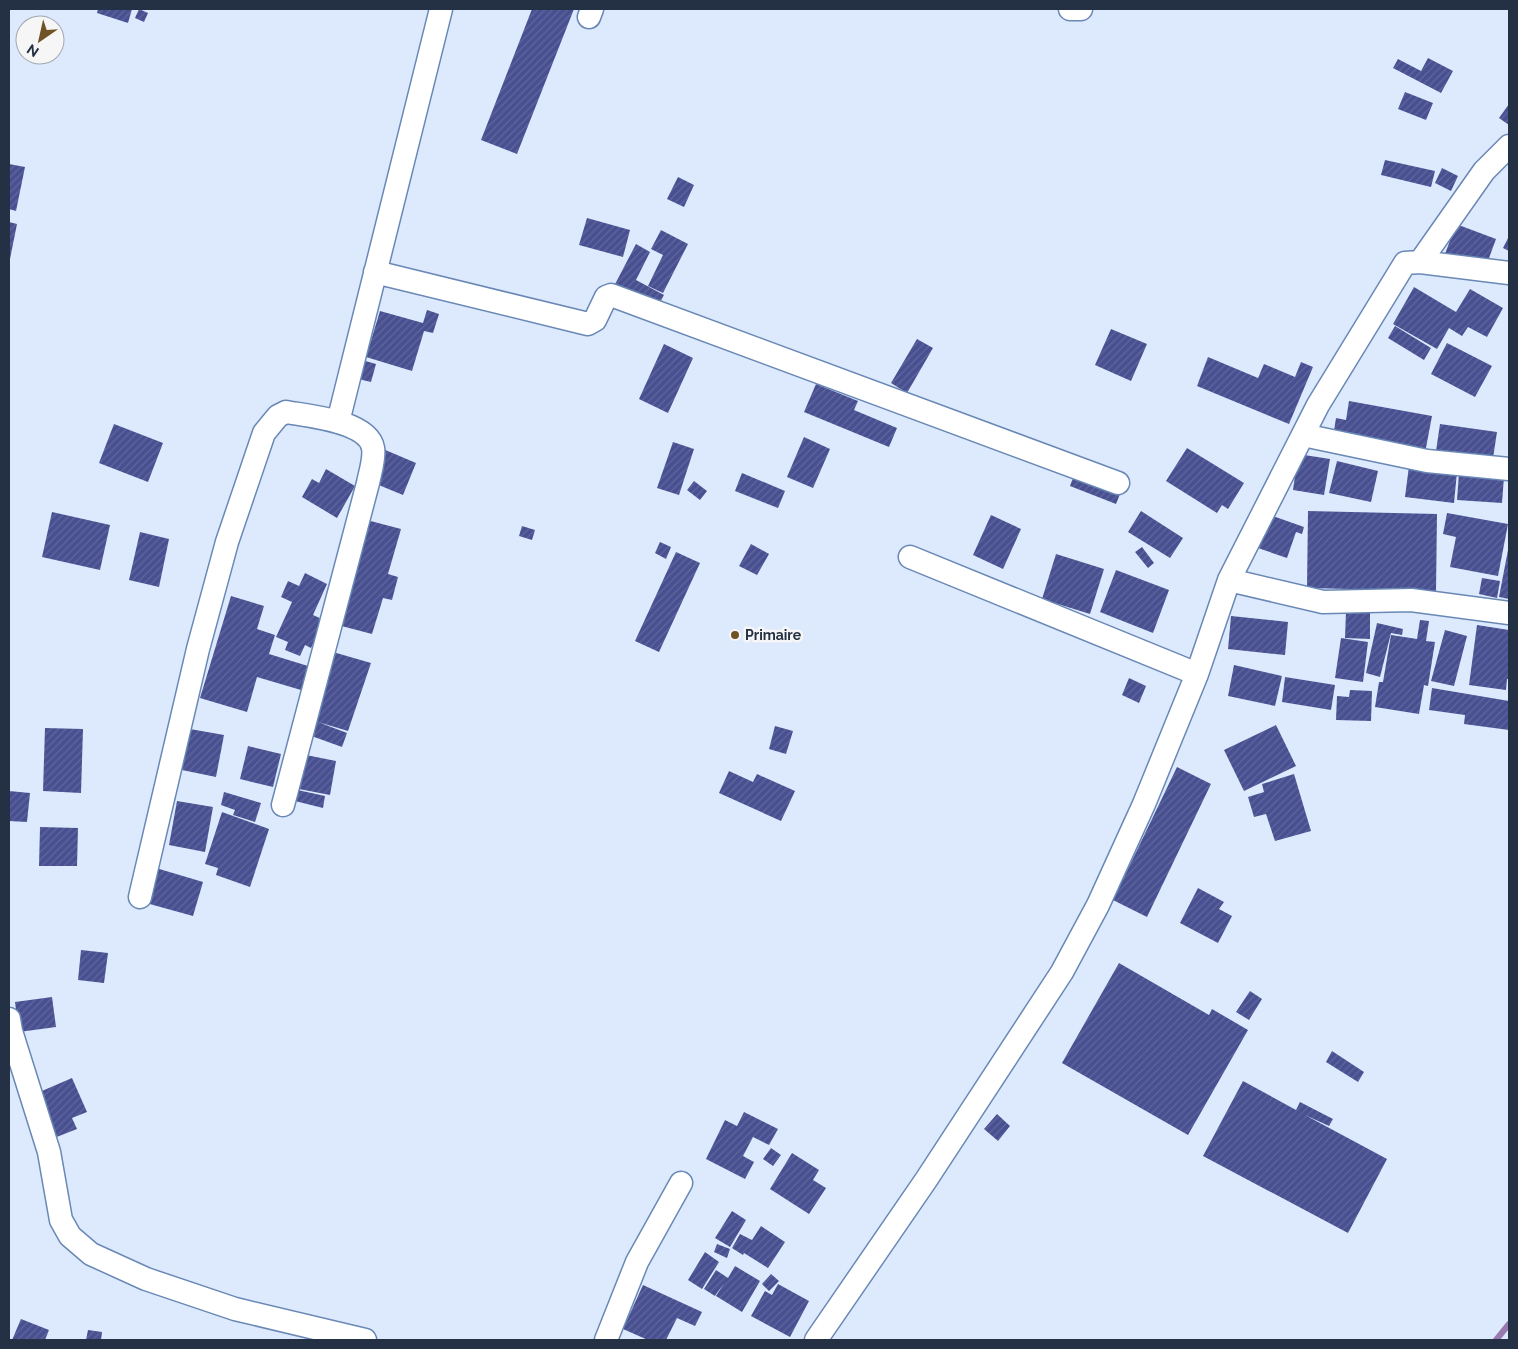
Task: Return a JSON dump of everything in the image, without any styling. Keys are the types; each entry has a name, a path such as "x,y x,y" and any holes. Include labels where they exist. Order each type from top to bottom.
{"street":[{"path":"338,422 441,9"},
{"path":"1070,9 1081,9"},
{"path":"1420,262 1484,171 1509,146"},
{"path":"816,1340 926,1180 1062,972 1098,905 1140,813 1197,674 1229,580 1318,405 1405,263 1420,262 1509,273"},
{"path":"375,272 588,324 595,320 606,296 611,295 1118,483"},
{"path":"140,897 200,640 227,542 264,433 278,416 286,412 338,422 352,427 365,435 372,443 374,450 368,483 283,805"},
{"path":"1303,435 1426,461 1509,469"},
{"path":"910,557 1197,674"},
{"path":"1229,580 1323,602 1411,600 1509,613"},
{"path":"9,1019 49,1152 61,1220 70,1236 90,1254 146,1280 235,1309 365,1340"},
{"path":"606,1340 637,1262 680,1182"}],"building":[{"path":"98,9 132,9 128,23 97,13"},
{"path":"139,9 148,13 144,22 135,18"},
{"path":"532,9 574,9 517,154 481,140"},
{"path":"1428,58 1453,71 1441,93 1393,68 1398,59 1421,71"},
{"path":"1405,92 1433,103 1426,120 1398,109"},
{"path":"1509,104 1509,125 1499,118"},
{"path":"1385,160 1435,171 1431,187 1381,175"},
{"path":"9,164 25,167 16,211 9,209"},
{"path":"1442,168 1458,176 1451,191 1435,183"},
{"path":"678,177 694,185 684,207 667,199"},
{"path":"587,218 630,230 623,257 579,245"},
{"path":"9,222 17,224 10,259 9,259"},
{"path":"1456,224 1496,239 1485,269 1445,254"},
{"path":"661,230 688,244 663,293 648,286 663,255 651,249"},
{"path":"1509,236 1509,251 1503,248"},
{"path":"636,244 650,252 636,280 664,295 655,312 612,290"},
{"path":"1414,287 1456,312 1470,289 1503,308 1487,337 1468,327 1462,336 1449,328 1437,349 1393,324"},
{"path":"427,310 439,314 433,333 424,331 412,371 366,357 380,311 423,323"},
{"path":"1395,326 1431,348 1424,360 1388,338"},
{"path":"1111,329 1147,344 1131,381 1095,365"},
{"path":"917,339 933,348 907,393 891,383"},
{"path":"1447,343 1492,366 1475,397 1431,374"},
{"path":"664,344 693,358 668,413 639,399"},
{"path":"1208,357 1258,378 1264,364 1295,377 1301,362 1313,367 1289,424 1197,386"},
{"path":"355,358 376,364 371,382 350,377"},
{"path":"816,384 858,401 854,410 897,428 889,447 804,412"},
{"path":"1349,401 1432,416 1425,453 1333,437 1336,418 1346,420"},
{"path":"114,424 163,443 148,482 99,463"},
{"path":"1440,424 1497,432 1493,458 1436,451"},
{"path":"804,437 830,449 813,488 787,477"},
{"path":"673,442 694,449 679,495 657,488"},
{"path":"1187,448 1244,483 1228,509 1222,505 1217,513 1166,481"},
{"path":"383,449 416,463 403,495 369,481"},
{"path":"1298,454 1330,459 1324,495 1293,490"},
{"path":"1337,461 1378,471 1371,502 1329,493"},
{"path":"1409,466 1457,472 1454,503 1405,497"},
{"path":"326,469 355,486 337,518 302,497 312,479 319,483"},
{"path":"742,473 785,491 778,508 735,491"},
{"path":"1459,473 1504,477 1502,503 1457,500"},
{"path":"1074,475 1120,494 1116,504 1070,486"},
{"path":"694,481 707,491 700,500 687,490"},
{"path":"1141,511 1183,538 1170,558 1128,532"},
{"path":"1308,511 1437,514 1436,591 1307,588"},
{"path":"52,512 110,525 100,570 42,557"},
{"path":"1447,513 1508,524 1498,576 1450,567 1456,537 1443,534"},
{"path":"991,515 1021,529 1003,569 973,555"},
{"path":"1270,515 1304,527 1302,534 1296,532 1287,558 1258,548"},
{"path":"363,519 401,529 388,574 398,577 392,600 383,598 372,634 334,624"},
{"path":"522,526 535,530 532,540 519,536"},
{"path":"140,532 169,539 159,587 129,580"},
{"path":"660,542 671,547 666,559 655,553"},
{"path":"751,544 769,554 757,575 739,566"},
{"path":"1142,547 1154,563 1148,568 1135,552"},
{"path":"1509,550 1509,599 1499,597"},
{"path":"676,552 700,563 659,652 635,641"},
{"path":"1056,554 1104,569 1090,614 1042,599"},
{"path":"1116,570 1169,590 1153,633 1100,612"},
{"path":"305,573 327,584 313,615 324,620 311,648 305,645 300,656 285,650 288,642 276,637 292,602 281,597 288,581 299,586"},
{"path":"1482,578 1500,581 1497,598 1479,594"},
{"path":"231,596 264,606 257,629 275,635 269,654 308,666 301,690 257,677 247,712 200,698"},
{"path":"1346,611 1370,611 1370,639 1345,638"},
{"path":"1231,616 1288,622 1285,655 1228,649"},
{"path":"1420,620 1429,621 1426,641 1435,642 1428,686 1424,685 1419,714 1375,707 1379,682 1383,682 1391,635 1417,639"},
{"path":"1377,623 1403,629 1402,635 1391,633 1380,677 1366,673"},
{"path":"1477,625 1509,630 1509,679 1507,679 1506,690 1469,685"},
{"path":"1445,630 1467,636 1454,686 1431,681"},
{"path":"1341,638 1368,642 1363,682 1335,678"},
{"path":"333,652 371,663 348,731 318,722 347,733 342,747 306,734 315,721 328,680 325,679"},
{"path":"1234,665 1282,676 1275,706 1228,696"},
{"path":"1285,677 1335,685 1331,710 1282,702"},
{"path":"1129,678 1146,686 1139,703 1122,695"},
{"path":"1432,688 1509,701 1509,730 1464,724 1465,715 1429,710"},
{"path":"1350,690 1372,691 1371,721 1336,720 1337,696 1349,697"},
{"path":"1276,725 1296,766 1244,791 1224,750"},
{"path":"775,726 793,731 786,754 769,749"},
{"path":"45,728 83,729 81,793 43,791"},
{"path":"190,729 224,735 216,777 182,770"},
{"path":"248,746 281,754 273,787 240,779"},
{"path":"301,754 336,761 330,795 294,788"},
{"path":"1177,767 1211,784 1147,917 1113,900"},
{"path":"729,771 753,782 757,774 795,791 781,821 719,793"},
{"path":"1294,774 1311,831 1275,841 1266,814 1254,817 1248,797 1264,792 1262,784"},
{"path":"293,789 325,796 323,808 291,800"},
{"path":"9,791 30,793 27,822 9,821"},
{"path":"224,792 261,803 255,822 233,815 235,810 221,805"},
{"path":"177,801 213,807 205,852 169,845"},
{"path":"222,812 269,829 250,887 216,875 218,868 205,864"},
{"path":"40,827 78,828 77,866 39,866"},
{"path":"156,868 203,882 193,916 146,903"},
{"path":"1198,888 1224,902 1219,909 1232,916 1218,943 1180,923"},
{"path":"81,950 108,953 104,983 78,980"},
{"path":"1119,963 1209,1015 1212,1009 1248,1030 1188,1135 1062,1063"},
{"path":"1250,991 1262,999 1249,1020 1236,1012"},
{"path":"52,997 56,1027 19,1032 15,1002"},
{"path":"1332,1051 1364,1072 1358,1082 1326,1062"},
{"path":"72,1078 87,1112 72,1118 77,1129 54,1138 35,1094"},
{"path":"1243,1081 1296,1110 1300,1102 1333,1119 1329,1126 1305,1115 1387,1159 1348,1233 1203,1156"},
{"path":"744,1112 778,1129 769,1145 753,1137 743,1156 754,1162 745,1179 706,1159 725,1120 737,1126"},
{"path":"997,1114 1010,1126 998,1141 984,1129"},
{"path":"771,1148 781,1155 773,1166 763,1159"},
{"path":"792,1153 819,1170 813,1180 826,1188 809,1214 770,1189"},
{"path":"732,1211 746,1220 730,1247 715,1238"},
{"path":"761,1226 785,1242 768,1268 732,1248 740,1234 752,1240"},
{"path":"717,1244 730,1249 727,1258 714,1252"},
{"path":"705,1252 719,1262 702,1289 688,1280"},
{"path":"735,1266 760,1281 742,1312 716,1296 724,1283 715,1296 704,1289 716,1270 728,1278"},
{"path":"771,1274 779,1281 769,1291 762,1284"},
{"path":"778,1284 809,1301 790,1337 751,1316 765,1291 772,1295"},
{"path":"643,1285 702,1312 695,1326 677,1318 666,1340 648,1340 623,1329"},
{"path":"21,1319 49,1330 45,1340 12,1340"},
{"path":"88,1330 102,1332 101,1340 86,1340"}],"waterway":[{"path":"1496,1340 1509,1324"}],"place":[{"name":"Primaire","path":"735,635"}]}
